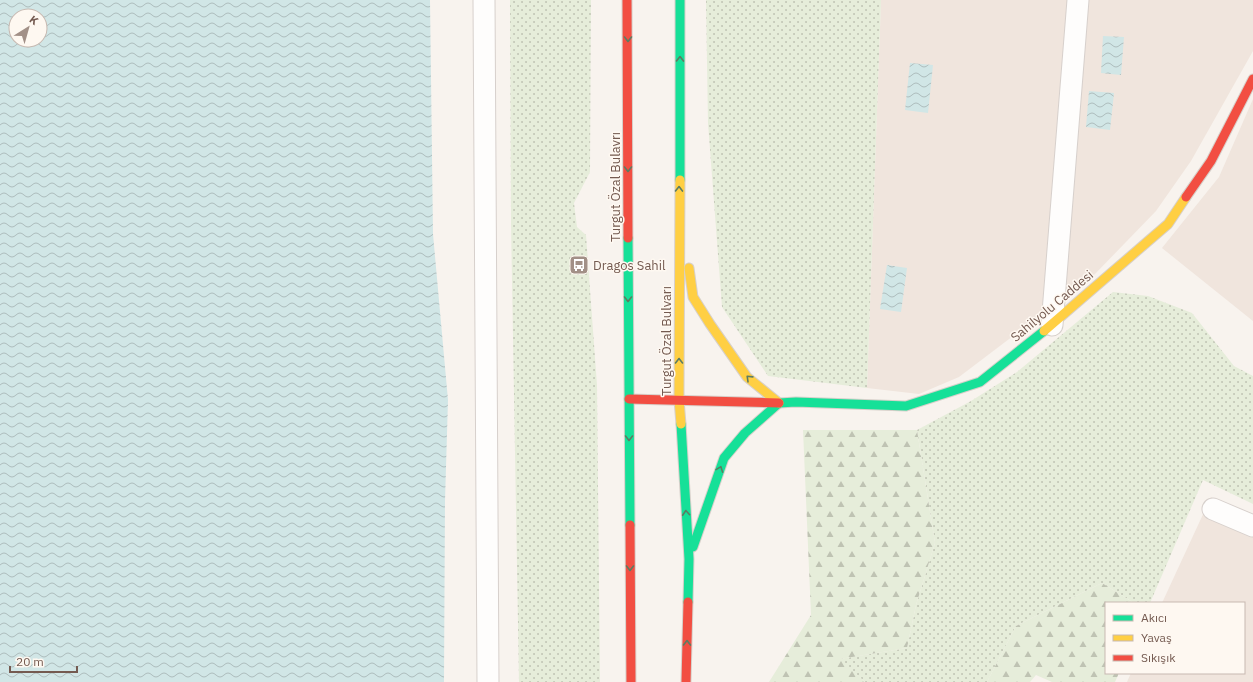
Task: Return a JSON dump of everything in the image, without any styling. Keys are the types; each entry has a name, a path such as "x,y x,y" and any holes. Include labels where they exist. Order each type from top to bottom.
{"main road":[{"name":"Turgut Özal Bulavrı","path":"627,0 629,399"},
{"name":"Turgut Özal Bulvarı","path":"680,0 678,208 679,400 689,559 686,682"},
{"name":"Sahilyolu Caddesi","path":"629,399 779,403 796,402 906,406 980,382 1052,325 1168,224 1212,161 1253,79"},
{"path":"678,208 693,297 747,377 779,403 745,433 724,458 706,505 689,559"},
{"path":"629,399 631,682"}],"street":[{"path":"484,0 488,682"},
{"path":"1052,325 1078,0"},
{"path":"1213,508 1253,526"}],"shaded area":[{"path":"881,0 1253,0 1253,51 1191,161 1156,211 1095,274 959,377 919,394 867,388"},
{"path":"1253,99 1253,321 1162,248 1219,177"},
{"path":"1211,497 1253,521 1253,682 1127,682 1131,674 1245,674 1245,602 1162,602"}],"green space":[{"path":"510,0 591,0 590,172 574,203 577,227 586,235 597,385 600,682 519,682 511,223"},
{"path":"706,0 881,0 867,388 768,376 722,307 708,123"},
{"path":"1113,292 1148,296 1192,313 1234,366 1253,376 1253,504 1203,480 1150,602 1132,602 1102,583 1016,626 987,682 865,682 839,659 907,648 916,605 935,543 917,430 971,401 1017,372"},
{"path":"803,430 917,430 935,543 916,605 907,648 840,659 865,682 769,682 811,615"},
{"path":"1102,583 1132,602 1105,602 1105,674 1119,674 1115,682 1052,682 1036,675 1030,682 987,682 1016,626"}],"water":[{"path":"0,0 430,0 433,234 448,400 445,501 444,682 0,682"},
{"path":"1103,36 1124,37 1121,75 1101,73"},
{"path":"910,63 933,65 928,113 905,110"},
{"path":"1089,91 1114,93 1110,130 1086,127"},
{"path":"887,265 907,268 901,312 880,309"}],"traffic: fast":[{"path":"680,0 680,180"},
{"path":"628,238 630,525"},
{"path":"779,403 796,402 906,406 980,382 1044,331"},
{"path":"693,547 724,458 745,433 779,403"},
{"path":"681,424 689,559 688,602"}],"traffic: slow":[{"path":"680,180 679,400 681,424"},
{"path":"1044,331 1168,224 1186,197"},
{"path":"689,268 693,297 710,324 747,377 779,403"}],"traffic: jam":[{"path":"627,0 628,238"},
{"path":"1186,197 1211,161 1253,79"},
{"path":"629,399 779,403"},
{"path":"630,525 631,682"},
{"path":"686,682 688,602"}],"place":[{"name":"Dragos Sahil","path":"579,265"}]}
